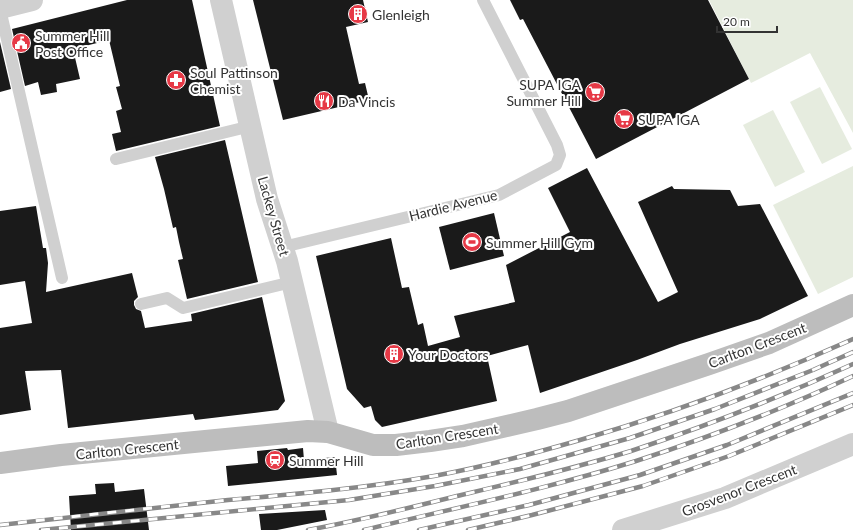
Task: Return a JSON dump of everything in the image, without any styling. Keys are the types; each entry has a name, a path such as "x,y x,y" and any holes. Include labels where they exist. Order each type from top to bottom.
{"main road":[{"name":"Carlton Crescent","path":"0,463 318,431 328,432 373,445 396,445 464,436 568,411 754,348 853,305"}],"street":[{"path":"0,8 32,0"},
{"name":"Lackey Street","path":"221,0 267,199 283,247 328,432"},
{"name":"Grosvenor Crescent","path":"623,530 725,498 853,444"}],"lane":[{"name":"Hardie Avenue","path":"283,247 499,195 556,165 560,155 557,144 483,0"},
{"path":"0,8 62,278"},
{"path":"116,158 250,126"},
{"path":"141,304 167,298 183,308 292,282"}],"shaded area":[{"path":"709,0 853,0 853,133 810,53 751,83"},
{"path":"820,87 852,149 822,164 790,102"},
{"path":"773,110 805,172 775,187 743,125"},
{"path":"853,166 853,277 818,294 773,205"}],"building":[{"path":"127,0 192,0 220,126 116,151 112,134 121,132 116,111 122,109 116,87 120,86 109,40 73,49 80,79 56,84 57,92 41,95 38,82 25,86 12,29"},
{"path":"253,0 363,0 368,22 346,27 359,84 365,83 369,100 283,120"},
{"name":"SUPA IGA","path":"510,0 708,0 749,79 596,159 523,19 520,20"},
{"path":"0,42 11,89 0,92"},
{"path":"225,140 258,282 187,299 178,260 183,259 176,227 173,228 155,157"},
{"path":"587,168 658,302 678,292 638,202 672,186 674,189 730,190 738,206 760,204 808,296 760,319 680,344 540,393 528,345 487,356 497,401 382,427 375,420 371,406 364,408 347,389 316,256 391,238 402,288 409,287 418,325 423,323 428,346 460,337 454,316 515,302 506,265 570,232 548,188"},
{"path":"36,206 43,248 46,248 48,263 46,292 132,273 138,297 134,301 134,305 136,309 141,311 145,328 192,321 191,314 262,297 285,401 278,410 195,420 193,414 68,428 61,370 25,371 31,410 0,415 0,328 32,323 25,281 0,285 0,211"},
{"name":"Summer Hill Gym","path":"494,213 504,256 450,270 439,227"},
{"path":"287,448 288,450 303,448 304,460 335,457 337,475 228,486 226,466 258,463 257,451"},
{"path":"114,483 115,492 144,489 149,530 71,530 69,496 96,494 95,484"},
{"path":"325,510 327,520 277,530 261,530 259,514"}],"railway":[{"path":"0,525 357,487 471,469 615,430 684,407 786,368 853,339"},
{"path":"41,530 349,500 435,486 520,469 630,438 715,409 813,370 853,352"},
{"path":"308,530 381,515 587,464 631,451 687,432 798,388 853,364"},
{"path":"364,530 535,489 636,461 746,422 853,376"},
{"path":"419,530 529,505 640,475 727,445 853,393"},
{"path":"468,530 643,486 729,456 853,405"}],"place":[{"name":"Glenleigh","path":"358,14"},
{"name":"Summer Hill Post Office","path":"21,43"},
{"name":"Soul Pattinson Chemist","path":"176,80"},
{"name":"SUPA IGA Summer Hill","path":"595,92"},
{"name":"Da Vincis","path":"324,101"},
{"name":"SUPA IGA","path":"624,119"},
{"name":"Summer Hill Gym","path":"472,242"},
{"name":"Your Doctors","path":"394,354"},
{"name":"Summer Hill","path":"275,460"}]}
